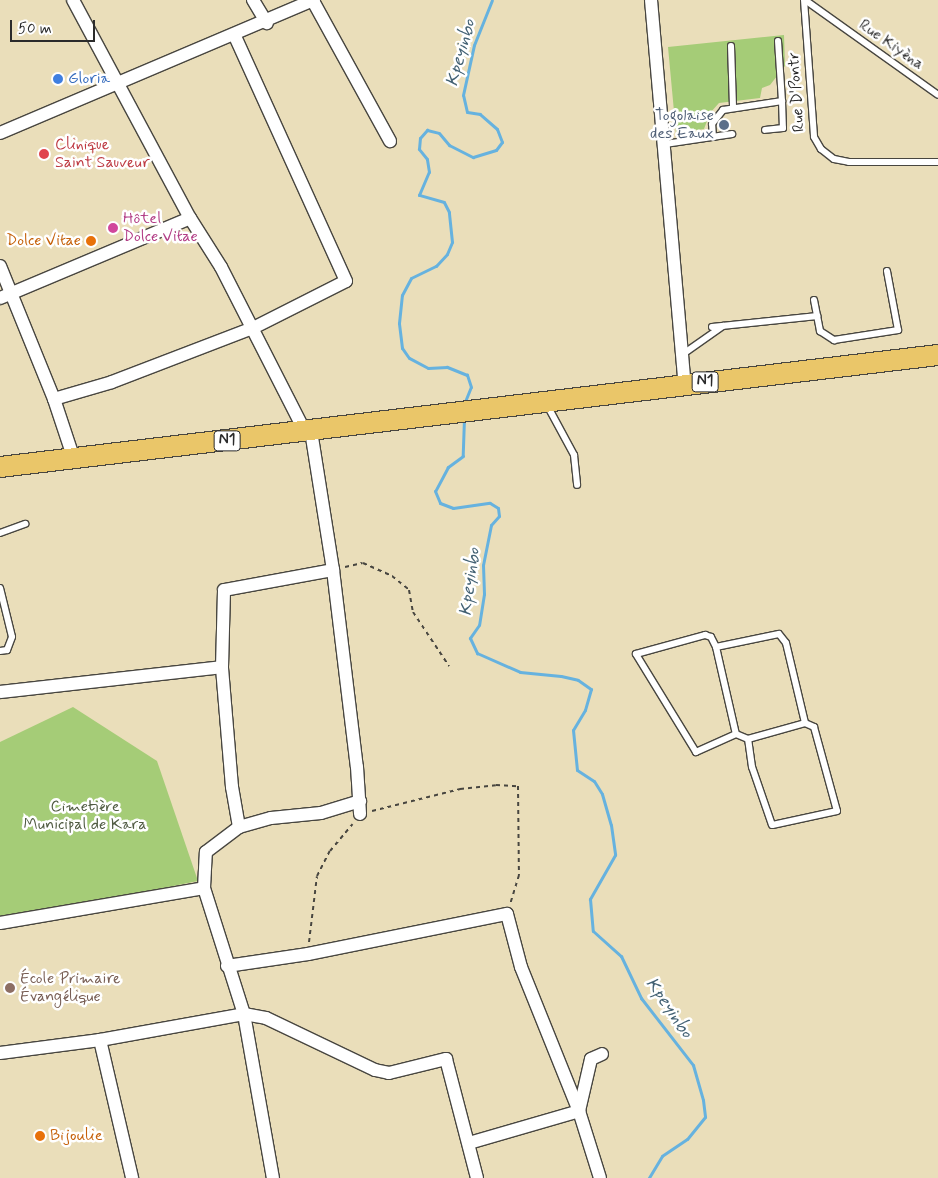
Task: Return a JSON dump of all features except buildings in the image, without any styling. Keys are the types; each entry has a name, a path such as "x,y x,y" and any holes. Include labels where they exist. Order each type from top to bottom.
{"highway":[{"name":"N1","path":"0,466 74,459 938,355"}],"street":[{"path":"74,0 190,218 221,267 308,431 334,570 360,808 271,818 239,827 206,852 204,888 227,966 244,1014 273,1178"},
{"path":"253,0 266,23"},
{"path":"0,133 119,82 236,36 314,0 390,141"},
{"path":"651,0 685,385"},
{"path":"54,399 112,382 253,328 346,281 236,36"},
{"path":"5,296 190,218"},
{"path":"0,266 5,296 54,399 74,459"},
{"path":"239,827 222,667 224,590 334,570"},
{"path":"0,692 222,667"},
{"path":"0,923 204,888"},
{"path":"227,966 308,954 507,914 521,967 579,1111 600,1178"},
{"path":"0,1053 100,1040 244,1014 266,1018 375,1070 389,1073 446,1059 477,1178"},
{"path":"100,1040 132,1178"},
{"path":"579,1111 591,1059 602,1054"},
{"path":"469,1142 579,1111"}],"lane":[{"name":"Rue Kiyèna","path":"804,0 938,95"},
{"name":"Rue D'Pontr","path":"804,0 814,137 821,149 834,158 848,162 938,162"},
{"path":"766,130 783,128 778,41"},
{"path":"731,46 733,106"},
{"path":"713,137 712,124 723,110 733,106 782,101"},
{"path":"665,144 732,134"},
{"path":"814,300 820,331 834,340 898,330 887,271"},
{"path":"712,327 817,316"},
{"path":"682,354 724,325"},
{"path":"546,402 574,455 577,485"},
{"path":"0,533 25,524"},
{"path":"0,588 12,638 7,650 0,651"},
{"path":"716,647 779,634 786,643 805,723"},
{"path":"736,734 716,647 711,637 705,635 636,654 696,752 736,734 748,739 805,723 814,727 836,811 772,825 752,767 748,739"}],"path":[{"path":"334,570 363,563 392,576 409,590 413,612 449,666"},
{"path":"308,954 317,876 330,851 360,808 460,789 496,785 518,786 519,875 507,914"}],"green space":[{"path":"784,35 785,66 770,85 762,88 760,98 719,103 710,113 704,129 676,133 668,47"},
{"name":"Cimetière Municipal de Kara","path":"73,707 157,761 198,881 0,921 0,742"}],"waterway":[{"name":"Kpeyinbo","path":"464,404 471,387 467,375 447,367 428,368 409,358 402,348 399,323 402,295 411,278 436,266 447,254 452,242 449,212 444,202 419,195 429,172 427,159 419,149 420,138 427,130 439,133 449,145 473,157 496,150 502,142 497,129 480,114 467,112 463,95 474,45 492,0"},
{"name":"Kpeyinbo","path":"464,418 463,456 448,467 435,491 440,503 453,508 490,503 498,508 499,516 491,525 483,565 484,594 479,625 470,638 477,653 520,672 561,676 578,680 591,689 585,710 573,730 577,770 594,781 602,794 611,825 615,855 590,899 593,931 621,956 641,998 693,1065 703,1100 705,1117 687,1139 662,1156 649,1178"}],"place":[{"name":"Gloria","path":"58,79"},
{"name":"Togolaise des Eaux","path":"724,125"},
{"name":"Clinique Saint Sauveur","path":"44,154"},
{"name":"Hôtel Dolce Vitae","path":"113,228"},
{"name":"Dolce Vitae","path":"91,241"},
{"name":"École Primaire Évangélique","path":"10,988"},
{"name":"Bijoulie","path":"40,1136"}]}
